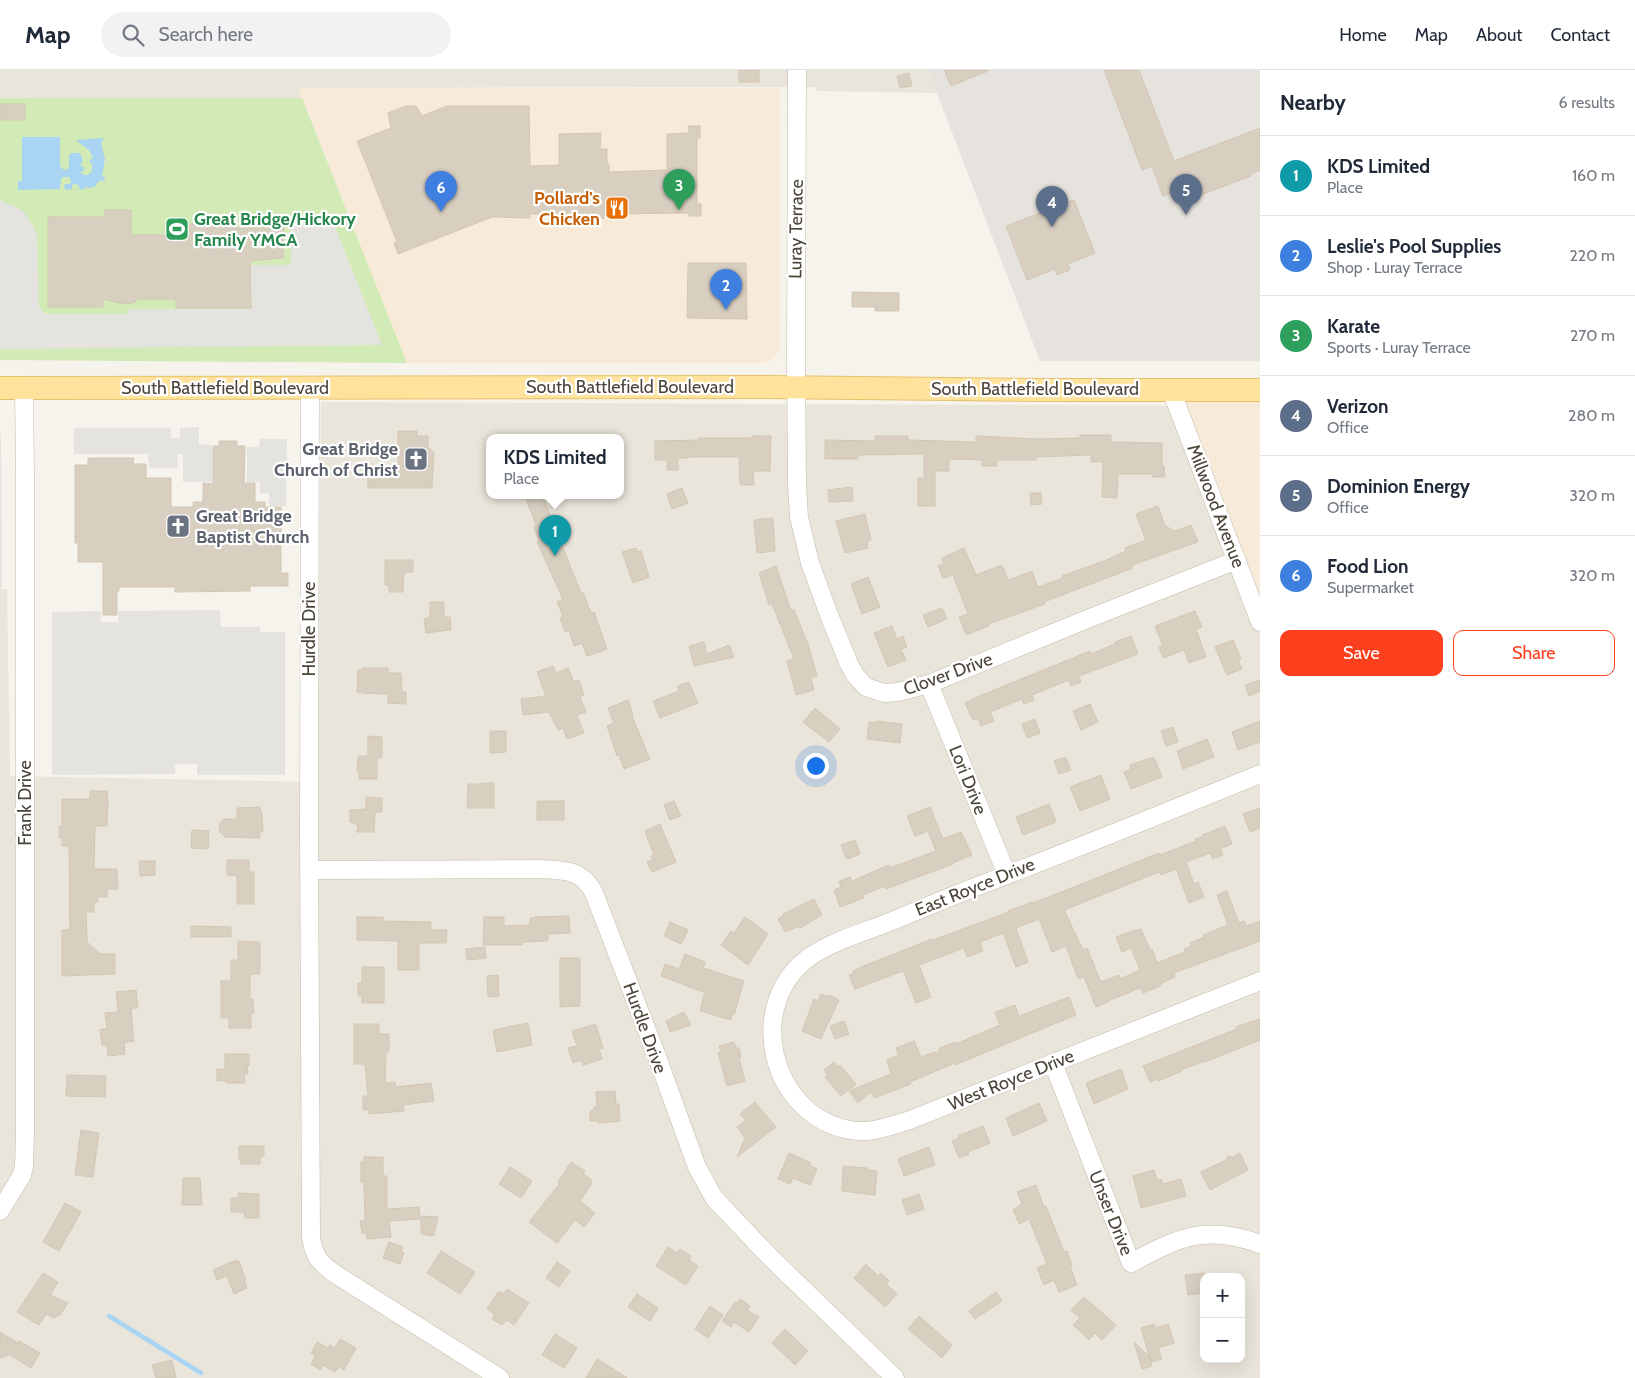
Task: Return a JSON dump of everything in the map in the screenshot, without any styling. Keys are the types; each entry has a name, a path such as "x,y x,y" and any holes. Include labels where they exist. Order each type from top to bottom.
{"main road":[{"name":"South Battlefield Boulevard","path":"0,388 1260,390"}],"street":[{"name":"Luray Terrace","path":"796,388 797,70"},
{"name":"Frank Drive","path":"0,1211 22,1174 25,1134 24,388"},
{"name":"Hurdle Drive","path":"310,388 310,1221 313,1248 316,1257 335,1274 500,1378"},
{"name":"Clover Drive","path":"796,388 796,484 799,516 810,563 849,664 866,687 877,691 898,692 929,684 1237,560"},
{"name":"Millwood Avenue","path":"1171,390 1260,622"},
{"name":"Lori Drive","path":"929,684 1006,875"},
{"name":"East Royce Drive","path":"779,1070 773,1049 772,1016 778,996 792,973 813,955 844,940 1260,774"},
{"name":"Hurdle Drive","path":"309,870 539,869 570,872 585,879 594,893 697,1167 714,1198 769,1256 895,1378"},
{"name":"West Royce Drive","path":"779,1070 790,1091 799,1102 820,1118 851,1131 871,1131 910,1120 1260,980"},
{"name":"Unser Drive","path":"1052,1063 1131,1263 1162,1247 1188,1237 1204,1234 1239,1236 1260,1244"}],"shaded area":[{"path":"0,70 928,70 937,93 816,91 816,87 298,88 302,98 0,98"},
{"path":"928,70 1260,70 1260,361 1040,361"},
{"path":"298,88 780,88 780,348 777,355 770,361 763,363 407,363"},
{"path":"0,198 3,202 25,213 37,236 39,307 46,314 129,314 129,309 252,309 250,265 291,265 291,222 332,219 382,345 0,349"},
{"path":"1171,390 1260,390 1260,620"},
{"path":"321,402 1260,406 1260,1378 0,1378 0,589 7,589 10,776 317,782"},
{"path":"199,427 199,444 212,445 212,482 183,482 183,454 178,454 178,468 149,468 148,454 74,454 74,428 171,428 171,438 180,438 180,428"},
{"path":"0,434 2,588 0,588"},
{"path":"260,439 287,439 286,506 269,506 269,493 260,493 260,482 247,482 247,447 259,447"},
{"path":"220,610 221,627 260,627 260,632 285,632 285,775 197,775 197,764 175,764 175,774 52,775 52,612 101,611 101,622 118,622 118,611"}],"green space":[{"name":"Great Bridge/Hickory Family YMCA","path":"0,98 302,98 407,363 0,360"}],"water":[{"path":"22,137 60,137 60,166 64,170 68,169 71,153 80,153 83,160 80,166 84,167 84,171 80,172 84,175 88,175 92,171 90,159 93,159 88,150 76,140 104,138 101,144 105,159 102,176 105,177 104,181 101,180 96,186 90,188 84,187 85,190 79,189 79,185 74,184 72,189 66,190 65,184 70,184 71,181 69,177 63,177 60,189 18,190 18,181 22,181"}],"building":[{"path":"739,70 759,70 759,82 739,82"},
{"path":"944,70 988,70 988,71 951,86"},
{"path":"1104,70 1139,70 1174,161 1260,128 1260,170 1250,174 1251,176 1190,199 1190,197 1177,202 1173,192 1163,196 1152,166 1142,170"},
{"path":"909,73 912,86 900,88 897,76"},
{"path":"0,104 25,104 25,120 0,120"},
{"path":"406,106 416,106 422,116 447,106 529,106 530,166 559,165 559,134 601,133 600,149 607,149 609,172 667,170 667,134 689,133 688,126 700,126 700,138 697,138 697,204 701,204 701,216 689,216 689,213 604,214 604,218 556,218 556,214 530,214 530,218 492,217 398,254 394,243 397,242 357,141 391,128 388,113"},
{"path":"1074,200 1095,253 1068,264 1070,270 1057,275 1055,269 1027,280 1006,226"},
{"path":"105,210 131,210 131,235 177,235 177,224 237,224 237,228 284,228 283,258 250,261 251,308 176,308 176,299 136,299 136,302 125,304 103,299 103,307 48,307 48,217 105,217"},
{"path":"688,263 746,263 747,319 687,318"},
{"path":"852,292 899,293 899,311 875,311 875,307 852,307"},
{"name":"Great Bridge Church of Christ","path":"398,431 417,431 417,436 428,436 428,449 434,452 432,488 368,488 367,465 398,466"},
{"path":"1080,435 1111,435 1111,442 1162,443 1162,466 1164,466 1165,477 1152,477 1152,474 1118,474 1117,498 1102,497 1103,462 1091,462 1091,455 1036,457 1036,460 997,460 997,466 982,466 982,460 956,459 949,460 949,471 935,471 935,506 918,506 918,478 924,478 924,454 858,455 858,459 825,459 825,440 876,441 875,436 908,436 908,440 976,442 976,436 1037,439 1080,438"},
{"path":"752,436 771,436 770,471 753,471 754,485 740,485 739,457 678,458 678,470 667,470 667,460 655,460 655,441 700,440 699,438 752,438"},
{"name":"Great Bridge Baptist Church","path":"219,441 237,441 237,446 245,446 244,483 255,483 255,502 265,502 265,507 281,507 281,573 288,573 288,586 250,586 250,591 175,592 175,587 119,587 119,591 117,591 117,615 103,615 103,562 78,562 78,543 75,543 75,465 88,465 88,458 134,458 133,464 146,464 146,478 171,478 171,507 193,507 193,502 203,502 203,483 213,484 213,446 219,446"},
{"path":"852,487 853,501 829,502 828,490"},
{"path":"682,488 688,503 672,509 667,494"},
{"path":"1030,493 1041,493 1042,504 1031,505"},
{"path":"526,499 544,499 581,593 583,592 591,613 594,612 607,649 587,656 582,643 574,646 569,631 565,632 560,618 563,616 557,602 563,599 537,542 539,541 534,527 536,526"},
{"path":"1158,506 1165,526 1175,531 1191,525 1198,542 1132,565 1133,568 1044,602 1045,604 989,624 989,626 966,635 959,617 968,614 953,575 943,578 938,566 944,564 942,558 964,548 976,575 1002,565 1008,580 1032,571 1038,587 1104,561 1126,551 1125,548 1146,540 1136,514"},
{"path":"865,514 871,540 867,541 868,548 845,553 836,521"},
{"path":"773,518 775,551 757,553 754,520"},
{"path":"636,548 637,552 641,551 649,577 633,583 622,552"},
{"path":"385,560 413,560 413,572 404,572 403,592 389,592 389,585 385,585"},
{"path":"776,566 791,611 794,610 808,644 817,676 811,678 814,690 796,695 787,661 794,659 772,604 769,605 759,573"},
{"path":"868,577 880,607 862,614 851,584"},
{"path":"430,602 444,602 444,617 450,617 451,630 426,633 424,619 430,617"},
{"path":"942,608 947,619 928,627 923,615"},
{"path":"1195,611 1202,627 1196,629 1206,657 1189,663 1184,650 1163,658 1159,647 1163,646 1155,626"},
{"path":"892,626 897,639 903,636 907,647 901,649 906,660 888,667 874,633"},
{"path":"1131,636 1138,654 1079,676 1081,682 1071,686 1069,680 1032,695 1034,700 1024,704 1022,699 990,712 994,721 981,726 978,718 973,720 965,703 1090,651 1091,654"},
{"path":"1233,640 1241,659 1238,660 1242,669 1227,675 1215,647"},
{"path":"704,642 707,654 729,645 734,657 694,666 689,646"},
{"path":"553,666 556,673 568,668 574,682 579,680 584,695 580,697 586,712 577,715 584,733 567,739 563,728 558,730 549,712 523,715 521,699 546,696 537,672"},
{"path":"362,668 388,668 388,673 401,673 402,692 406,692 406,704 388,703 388,694 357,692 358,670 362,670"},
{"path":"1260,680 1260,691 1249,696 1245,685"},
{"path":"689,682 698,703 660,718 653,701 679,691 677,686"},
{"path":"628,700 632,716 650,759 624,769 619,755 617,756 607,726 614,723 608,708"},
{"path":"1090,704 1098,722 1081,730 1073,711"},
{"path":"815,708 840,729 829,742 803,722"},
{"path":"1035,719 1040,733 1027,738 1022,724"},
{"path":"876,721 902,724 900,743 867,739 869,722 876,723"},
{"path":"1260,721 1260,742 1238,750 1232,732"},
{"path":"1173,727 1178,742 1166,746 1161,731"},
{"path":"490,731 506,731 506,752 490,753"},
{"path":"368,736 382,737 382,758 377,758 377,779 359,779 359,771 357,771 358,756 368,756"},
{"path":"1207,739 1214,757 1183,769 1177,751"},
{"path":"1066,757 1071,770 1059,774 1054,761"},
{"path":"1154,757 1162,777 1131,789 1124,772 1131,769 1130,765"},
{"path":"1101,775 1110,799 1080,811 1070,787"},
{"path":"494,783 494,808 467,808 468,784"},
{"path":"90,791 107,791 108,802 107,826 95,826 94,869 117,869 118,889 107,889 107,897 98,897 98,902 94,902 94,912 86,912 87,942 100,954 115,954 115,974 62,976 62,930 70,930 69,846 62,846 62,838 59,838 59,826 62,826 62,799 90,799"},
{"path":"366,797 382,798 382,812 375,812 374,832 357,832 358,825 350,822 350,810 366,809"},
{"path":"537,801 564,801 564,820 537,820"},
{"path":"674,801 681,816 670,820 664,805"},
{"path":"1049,804 1056,822 1023,835 1016,817"},
{"path":"260,807 263,831 260,831 260,838 225,837 220,832 219,824 224,819 237,819 237,808"},
{"path":"930,807 943,839 961,832 972,855 886,889 885,886 863,895 864,898 840,907 834,890 841,887 839,881 850,877 852,881 889,865 890,868 936,851 928,831 915,836 907,816"},
{"path":"1260,808 1260,828 1250,832 1243,814"},
{"path":"660,824 676,862 652,872 647,862 653,860 651,856 654,855 645,831"},
{"path":"1225,826 1232,844 1220,849 1223,855 1213,859 1210,853 1186,862 1194,884 1198,882 1204,897 1189,903 1176,869 1161,875 1159,872 1064,910 1083,950 1087,948 1101,982 1119,975 1120,979 1140,970 1131,948 1122,952 1116,937 1141,929 1157,963 1185,952 1184,949 1191,946 1190,943 1204,937 1203,935 1228,925 1217,895 1227,891 1239,923 1244,921 1247,926 1260,921 1260,941 1174,973 1175,977 1143,993 1140,988 1096,1007 1084,977 1078,979 1066,946 1052,952 1039,919 1016,928 1028,962 1016,967 1003,933 980,942 983,951 967,957 964,948 919,965 931,997 916,1003 903,971 855,989 849,975 866,965 932,939 1033,903 1159,853 1160,855 1196,841 1195,839 1202,837 1202,835"},
{"path":"192,830 209,831 208,849 191,848"},
{"path":"855,840 860,854 847,859 841,845"},
{"path":"227,860 249,860 249,872 254,872 254,904 237,904 237,876 227,875"},
{"path":"139,861 155,861 155,875 140,876"},
{"path":"814,899 822,915 800,928 799,926 785,932 778,919 783,914"},
{"path":"569,916 570,933 548,934 548,941 522,942 522,945 483,945 484,917 504,917 504,926 530,925 530,918 534,917"},
{"path":"357,917 383,917 383,921 431,922 431,930 447,930 446,943 419,943 419,970 398,970 398,941 357,940"},
{"path":"745,917 768,934 748,965 721,945 731,931 734,933"},
{"path":"670,922 688,930 681,944 664,936"},
{"path":"191,926 231,927 231,937 191,937"},
{"path":"238,941 260,942 260,974 250,974 250,999 253,999 254,1013 251,1013 251,1028 229,1028 229,1018 221,1018 221,981 231,981 231,960 238,960"},
{"path":"485,947 486,958 467,960 466,949"},
{"path":"685,954 705,962 703,968 744,981 731,1020 700,1011 704,995 708,994 661,976 665,964 679,969"},
{"path":"560,958 580,958 580,1006 560,1007"},
{"path":"362,967 384,967 384,1003 362,1003 362,996 358,996 358,983 362,983"},
{"path":"498,975 499,996 488,997 487,976"},
{"path":"136,990 138,1008 131,1008 134,1041 124,1043 125,1054 108,1056 107,1045 102,1045 100,1030 107,1028 105,1013 118,1012 116,992"},
{"path":"821,994 828,997 829,995 839,1000 821,1039 802,1031 814,999 818,1001"},
{"path":"1069,997 1076,1015 955,1065 955,1063 910,1082 911,1084 874,1098 871,1092 858,1103 849,1091 891,1074 887,1060 899,1055 896,1048 914,1041 921,1057 935,1052 939,1054 938,1050 940,1048 955,1042 956,1044 1000,1025 995,1012 1015,1005 1019,1016"},
{"path":"684,1012 691,1025 670,1032 666,1021"},
{"path":"1260,1019 1260,1040 1181,1070 1158,1081 1157,1079 1150,1082 1143,1066 1237,1029 1236,1027"},
{"path":"844,1021 849,1034 835,1039 830,1026"},
{"path":"528,1023 532,1045 497,1052 493,1030"},
{"path":"354,1024 379,1024 379,1034 389,1034 385,1083 395,1082 396,1087 431,1083 434,1101 403,1105 404,1111 369,1114 369,1109 363,1110 363,1096 368,1096 365,1064 354,1064"},
{"path":"596,1025 603,1048 599,1049 602,1059 583,1065 581,1060 573,1063 568,1048 577,1046 572,1031"},
{"path":"734,1042 736,1048 739,1048 741,1058 739,1058 745,1081 727,1086 718,1053 721,1052 719,1046"},
{"path":"225,1054 249,1054 248,1074 244,1074 245,1083 217,1081 217,1069 225,1069"},
{"path":"834,1062 838,1067 840,1065 856,1084 841,1096 825,1077 828,1075 824,1070"},
{"path":"1121,1069 1128,1089 1094,1104 1086,1083"},
{"path":"67,1075 106,1076 105,1097 66,1096"},
{"path":"615,1091 616,1104 619,1104 620,1121 598,1123 598,1121 590,1121 590,1112 597,1105 596,1092"},
{"path":"755,1102 776,1127 737,1157 745,1138 737,1127 745,1120 740,1114"},
{"path":"1039,1103 1047,1121 1013,1136 1006,1118"},
{"path":"983,1126 990,1143 959,1158 952,1141 959,1138 958,1136"},
{"path":"81,1130 99,1133 93,1177 75,1175"},
{"path":"239,1146 264,1146 264,1156 260,1156 260,1164 241,1164 241,1160 239,1160"},
{"path":"929,1147 935,1165 904,1176 898,1159"},
{"path":"789,1153 811,1163 809,1165 817,1169 810,1185 793,1178 790,1184 778,1179"},
{"path":"1240,1153 1248,1170 1210,1190 1201,1172 1226,1160 1228,1156 1233,1157"},
{"path":"364,1157 383,1157 383,1176 387,1176 387,1209 419,1207 420,1219 389,1221 391,1237 367,1239 366,1233 362,1233 360,1221 365,1220 364,1182 361,1182 361,1162 364,1162"},
{"path":"571,1162 585,1171 583,1174 592,1180 580,1201 595,1213 584,1227 575,1220 557,1243 529,1222 560,1183 558,1182"},
{"path":"843,1166 867,1168 867,1170 877,1171 875,1195 842,1191"},
{"path":"510,1167 532,1181 521,1198 499,1184"},
{"path":"1154,1170 1157,1180 1161,1179 1163,1184 1181,1179 1186,1196 1141,1208 1133,1176"},
{"path":"183,1178 200,1178 202,1205 182,1205"},
{"path":"1036,1185 1064,1252 1067,1251 1077,1285 1059,1292 1054,1280 1044,1285 1037,1268 1047,1264 1029,1219 1019,1224 1013,1210 1022,1204 1017,1192"},
{"path":"238,1193 259,1194 259,1218 245,1218 244,1212 231,1212 231,1198 238,1198"},
{"path":"919,1194 924,1209 907,1215 902,1200"},
{"path":"65,1203 81,1212 59,1251 43,1242"},
{"path":"421,1216 438,1217 434,1236 421,1234"},
{"path":"389,1242 403,1247 401,1251 404,1253 400,1264 383,1258"},
{"path":"668,1247 677,1253 680,1249 691,1256 689,1260 698,1266 686,1285 656,1266"},
{"path":"441,1251 475,1272 460,1294 427,1273"},
{"path":"236,1260 237,1262 239,1261 247,1288 234,1294 227,1276 217,1280 213,1270"},
{"path":"557,1262 570,1271 559,1287 546,1278"},
{"path":"866,1264 878,1276 881,1273 889,1281 886,1284 897,1294 885,1307 854,1278"},
{"path":"43,1273 58,1282 50,1295 68,1303 60,1315 53,1318 46,1314 39,1325 17,1312"},
{"path":"1200,1273 1200,1294 1188,1295 1185,1275"},
{"path":"507,1289 529,1303 514,1325 507,1320 502,1325 492,1319 495,1315 487,1309 498,1292 504,1294"},
{"path":"996,1292 1002,1301 975,1319 969,1311"},
{"path":"637,1294 658,1308 650,1321 628,1307"},
{"path":"1084,1297 1116,1325 1102,1340 1095,1333 1089,1340 1073,1325 1080,1318 1071,1310"},
{"path":"740,1299 750,1306 747,1310 759,1317 749,1332 734,1322 731,1327 722,1321 735,1302 737,1303"},
{"path":"710,1306 723,1315 708,1338 695,1329"},
{"path":"919,1316 952,1345 942,1358 908,1329"},
{"path":"1154,1324 1155,1328 1168,1324 1174,1343 1158,1348 1162,1359 1151,1362 1141,1328"},
{"path":"785,1329 808,1351 795,1365 772,1343"},
{"path":"0,1332 40,1353 31,1368 10,1355 0,1358"},
{"path":"555,1334 577,1348 564,1368 542,1355"},
{"path":"340,1339 356,1348 344,1370 339,1367 335,1372 323,1365 320,1370 311,1364 315,1356 311,1353 317,1342 328,1348 330,1345 335,1348"},
{"path":"1134,1342 1150,1357 1152,1366 1142,1369"},
{"path":"597,1359 615,1370 627,1378 586,1378"},
{"path":"172,1360 176,1378 156,1378 152,1365"}],"waterway":[{"path":"109,1316 201,1373"}],"place":[{"name":"Pollard's Chicken","path":"617,208"},
{"name":"Karate","path":"679,210"},
{"name":"Food Lion","path":"441,212"},
{"name":"Dominion Energy","path":"1186,215"},
{"name":"Verizon","path":"1052,227"},
{"name":"Great Bridge/Hickory Family YMCA","path":"177,229"},
{"name":"Leslie's Pool Supplies","path":"726,310"},
{"name":"Great Bridge Church of Christ","path":"416,459"},
{"name":"Great Bridge Baptist Church","path":"178,526"},
{"name":"KDS Limited","path":"555,556"}]}
